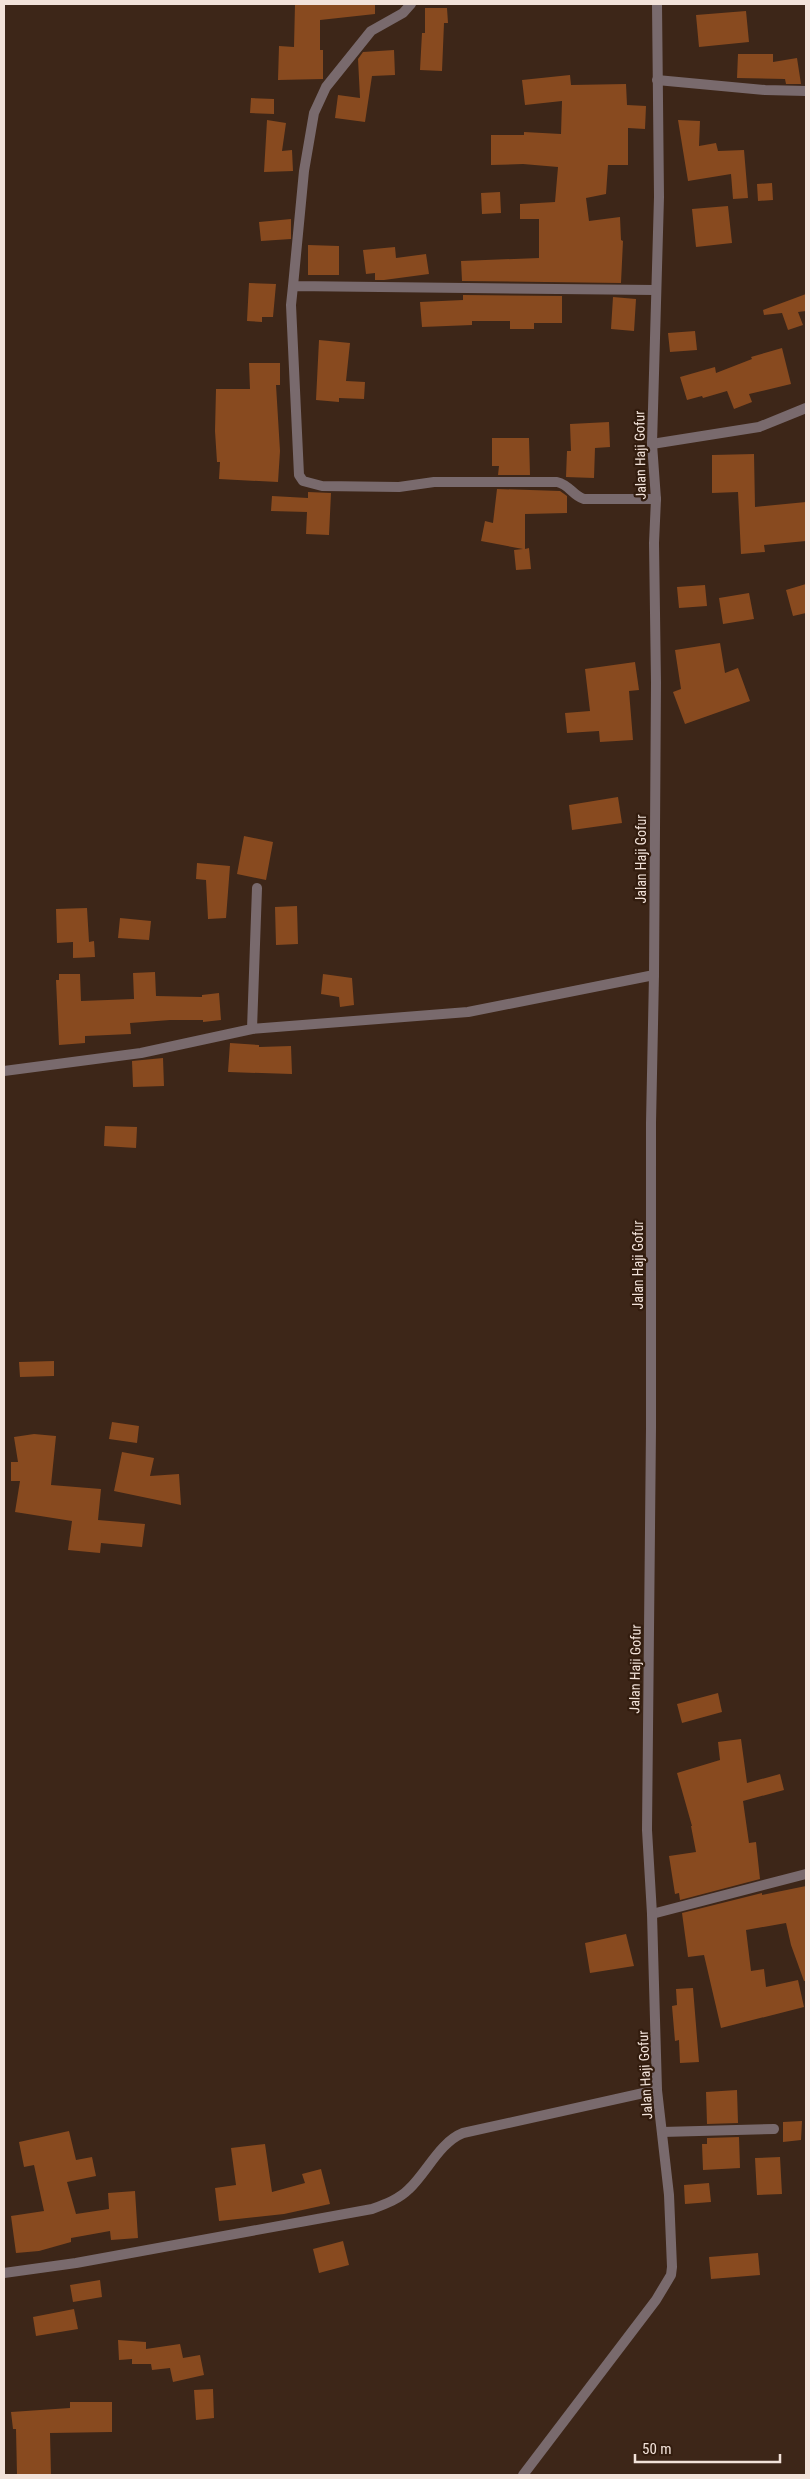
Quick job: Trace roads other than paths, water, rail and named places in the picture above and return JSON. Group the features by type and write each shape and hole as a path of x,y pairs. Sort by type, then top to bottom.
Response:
{"street":[{"path":"411,4 403,13 371,31 326,87 314,113 304,170 291,305 299,475 303,481 322,486 399,487 434,482 557,482 566,484 573,494 584,499 656,499"},
{"name":"Jalan Haji Gofur","path":"522,2475 656,2300 671,2274 673,2258 670,2204 657,2090 652,1914 647,1830 652,1428 650,1123 654,975 656,499 652,444 658,197 657,4"},
{"path":"656,80 806,92"},
{"path":"293,286 655,290"},
{"path":"652,444 759,427 806,408"},
{"path":"252,1029 257,888"},
{"path":"4,1071 141,1053 252,1029 468,1012 654,975"},
{"path":"652,1914 806,1874"},
{"path":"4,2273 76,2263 372,2209 396,2199 410,2189 448,2143 463,2133 657,2090"},
{"path":"662,2132 774,2129"}]}
